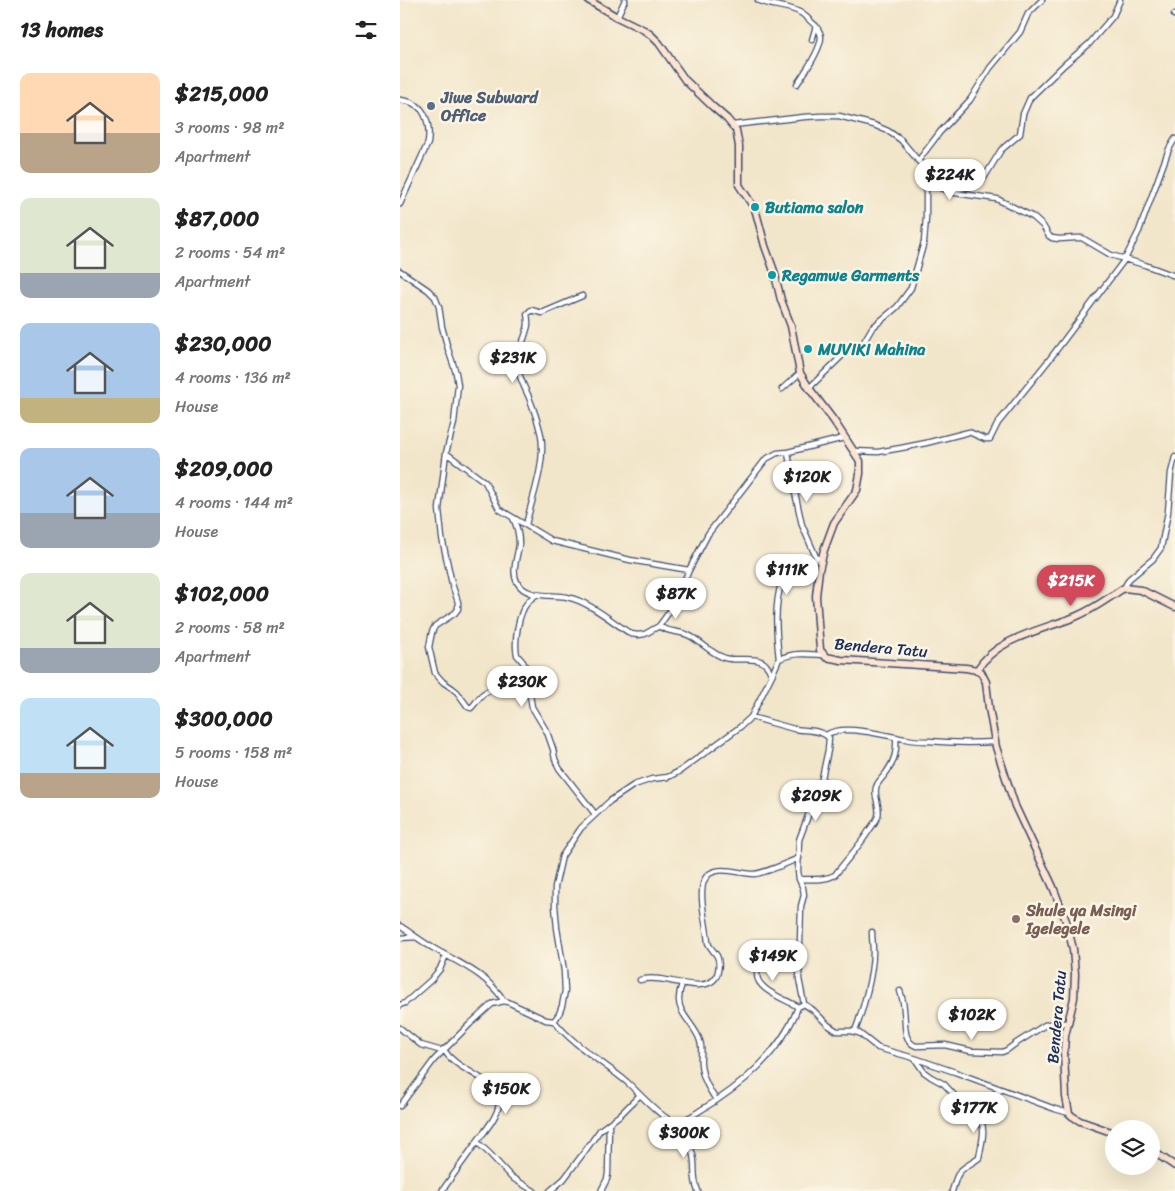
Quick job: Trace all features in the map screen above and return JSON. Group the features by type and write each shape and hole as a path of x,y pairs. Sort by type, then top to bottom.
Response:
{"main road":[{"path":"588,0 651,35 659,43 685,80 733,125"},
{"name":"Bendera Tatu","path":"733,125 738,136 739,185 756,212 781,300 791,326 800,373 860,461 857,490 834,523 818,558 819,570 816,596 820,650 823,655 842,660 943,666 981,672 986,682 995,742 1015,806 1049,879 1066,921 1073,949 1074,998 1065,1036 1064,1052 1066,1098 1069,1113"},
{"path":"976,670 986,657 1008,642 1093,609 1124,588 1141,590 1175,607"},
{"path":"1069,1113 1080,1121 1105,1130"},
{"path":"1160,1156 1175,1166"}],"street":[{"path":"617,17 625,0"},
{"path":"758,0 802,13 820,32 820,41 797,84"},
{"path":"918,161 940,132 970,100 990,68 1020,32 1028,14 1042,0"},
{"path":"941,188 956,189 981,182 1001,150 1020,134 1023,114 1030,98 1064,64 1089,44 1113,16 1120,0"},
{"path":"812,40 816,26"},
{"path":"400,100 411,102 418,106 424,113 430,132 428,143 400,204"},
{"path":"733,125 804,117 839,116 874,125 888,131 901,140 941,188 955,193 997,199 1033,217 1052,238 1082,238 1111,255 1125,258 1175,276"},
{"path":"854,451 878,452 926,444 969,432 985,440 990,439 998,423 1049,360 1125,258 1139,231 1169,149 1175,139"},
{"path":"809,388 845,354 862,345 872,328 897,307 910,288 924,242 926,171"},
{"path":"400,271 435,297 458,385 454,423 446,453 439,509 442,538 458,608 455,613 436,626 432,632 430,647 435,673 443,682 457,692 468,707 471,708 481,694 486,691 505,692 515,676 525,670"},
{"path":"526,525 541,461 542,447 541,435 518,366 518,356 527,329 527,314 531,310 542,313 582,296"},
{"path":"782,389 800,373"},
{"path":"513,518 518,536 515,573 519,586 537,594 560,596 576,600 631,634 645,634 658,626 674,605 689,570 708,534 769,456 844,438"},
{"path":"554,1022 562,1006 565,991 555,906 555,887 562,856 581,828 610,801 634,785 652,779 668,777 680,771 740,727 751,717 779,659 776,634 777,594 782,578 786,568 791,564 812,563 818,558 802,525 788,452"},
{"path":"446,453 485,482 498,509 552,541 630,560 689,570"},
{"path":"1124,588 1129,579 1153,559 1161,548 1168,512 1171,473 1175,457"},
{"path":"537,594 523,609 518,628 517,656 523,662 532,707 547,732 559,768 595,814"},
{"path":"658,626 662,629 681,632 691,636 706,648 725,658 758,660 766,664 772,675"},
{"path":"779,659 788,655 802,653 823,655"},
{"path":"751,717 795,729 819,732 829,738 822,778 800,840 799,879 804,894 799,979 804,1004 813,1010 828,1026 837,1031 855,1031 878,1048 914,1058 1069,1113"},
{"path":"826,735 831,732 844,730 877,733 929,742 995,742"},
{"path":"799,879 823,879 835,875 859,845 879,814 875,792 876,786 895,758 897,749 896,737"},
{"path":"640,980 649,978 682,984 702,985 715,979 718,973 717,956 710,947 704,919 702,888 706,876 712,872 722,870 755,874 799,858"},
{"path":"400,926 488,981 504,1001 554,1022 563,1032 628,1083 672,1121 682,1121 743,1081 770,1054 788,1028 798,1006"},
{"path":"855,1031 860,1020 871,971 873,953 872,932"},
{"path":"400,938 417,937"},
{"path":"777,951 759,965 757,979 759,984 798,1006 804,1004"},
{"path":"400,1005 405,1003 431,980 440,969 446,955"},
{"path":"682,984 678,1002 680,1009 699,1036 703,1073 707,1086 716,1100"},
{"path":"900,991 906,1033 909,1042 916,1046 945,1045 971,1051 1002,1052 1045,1025 1068,1023"},
{"path":"400,1106 442,1050 492,1004 504,1001"},
{"path":"400,1028 421,1045 442,1050 454,1062 490,1085 499,1096 500,1103 496,1113 442,1191"},
{"path":"914,1058 931,1078 944,1084 956,1097 969,1101 980,1113"},
{"path":"952,1191 961,1170 979,1158 984,1134 980,1113 982,1103 1001,1090"},
{"path":"550,1191 564,1179 600,1130 620,1115 640,1095"},
{"path":"678,1122 693,1156 694,1177 698,1191"},
{"path":"600,1191 608,1174 610,1123"},
{"path":"477,1142 511,1177 534,1191"}],"place":[{"name":"Jiwe Subward Office","path":"431,106"},
{"name":"Butiama salon","path":"755,207"},
{"name":"Regamwe Garments","path":"772,275"},
{"name":"MUVIKI Mahina","path":"808,349"},
{"name":"Shule ya Msingi Igelegele","path":"1016,919"}]}
